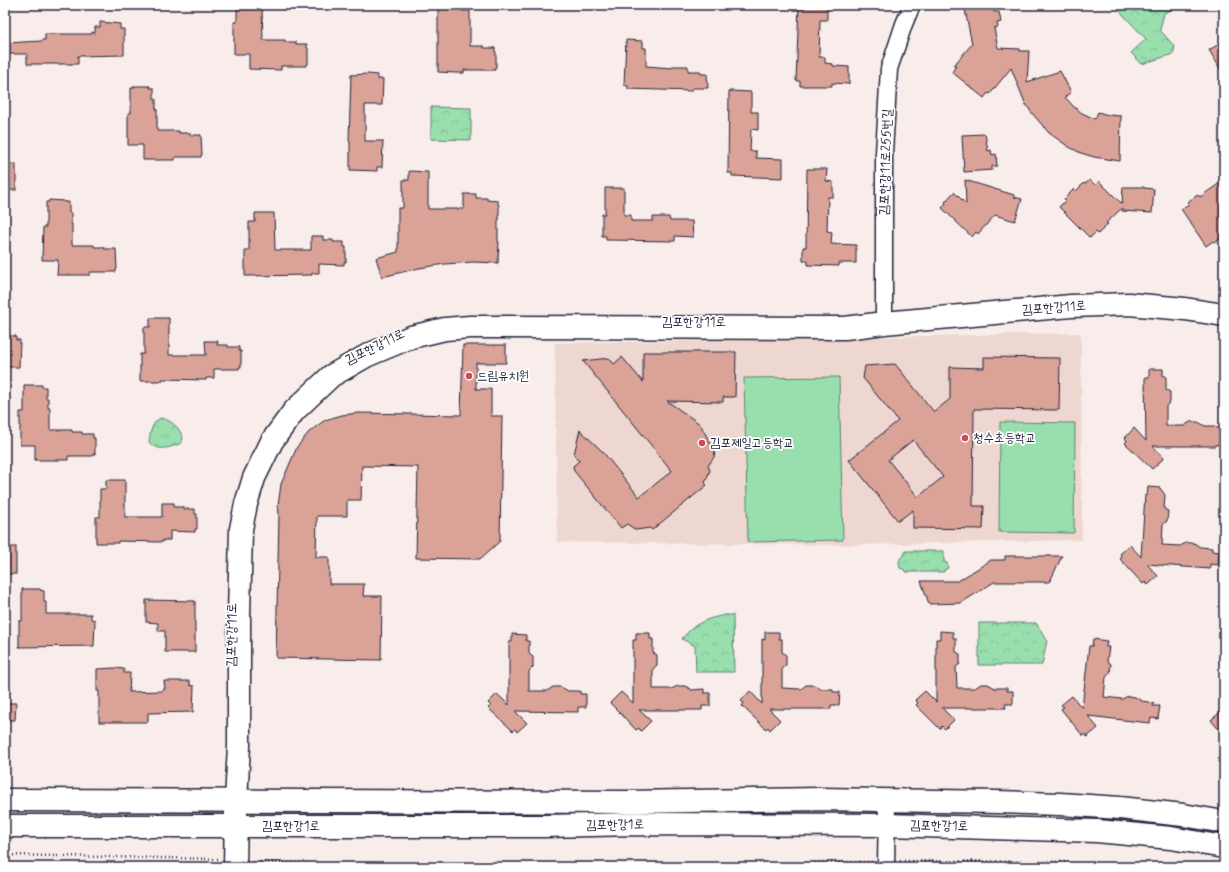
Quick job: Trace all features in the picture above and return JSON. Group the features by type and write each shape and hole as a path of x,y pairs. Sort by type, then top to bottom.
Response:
{"street":[{"name":"김포한강11로255번길","path":"884,323 884,153 890,69 904,24 912,5"},
{"name":"김포한강11로","path":"235,864 239,746 241,529 246,504 254,478 272,441 294,412 331,376 368,355 411,337 445,329 470,327 845,328 1071,306 1129,304 1185,309 1224,315"},
{"name":"김포한강1로","path":"5,800 626,802 820,800 997,802 1060,804 1143,811 1183,815 1224,822"},
{"path":"886,867 887,801"},
{"name":"김포한강1로","path":"5,826 545,826 637,824 887,825 1097,830 1171,838 1224,847"}],"path":[{"path":"5,855 235,864 257,863 373,867"}],"shaded area":[{"path":"1081,333 1082,540 848,545 557,542 555,343"}],"green space":[{"path":"1114,5 1175,5 1175,8 1164,13 1160,30 1175,47 1173,54 1142,64 1131,53 1146,39"},
{"path":"431,107 471,108 471,140 431,139"},
{"path":"839,377 843,540 748,542 744,378"},
{"path":"161,418 172,423 182,434 183,438 181,443 168,448 160,448 149,442 151,431 155,422"},
{"path":"1000,422 1075,423 1074,533 999,532"},
{"path":"905,551 944,551 944,562 947,563 947,569 944,570 944,572 905,572 905,570 900,568 899,563 900,558 905,554"},
{"path":"725,615 733,615 734,672 696,672 695,646 682,639 691,629 701,622"},
{"path":"979,623 1036,623 1047,640 1042,665 979,665"}],"building":[{"path":"237,5 260,5 260,8 262,8 263,40 285,40 285,42 296,42 296,44 307,44 307,66 281,66 281,70 249,69 249,54 234,54 234,22 237,22"},
{"path":"438,5 462,5 462,11 470,11 470,46 495,48 495,70 464,70 464,73 438,72"},
{"path":"799,5 820,5 820,7 827,7 827,20 820,20 819,57 825,57 825,63 833,64 833,66 849,67 849,84 832,83 832,86 800,86 800,81 796,81"},
{"path":"964,5 989,5 990,9 993,8 994,12 999,12 1001,22 997,23 998,27 994,28 998,48 1029,51 1027,82 1060,71 1071,92 1065,97 1082,113 1095,119 1098,112 1108,115 1121,116 1120,161 1094,157 1081,153 1069,147 1049,133 1026,105 1011,68 990,94 988,93 984,98 952,72 956,66 954,65 972,44"},
{"path":"100,22 120,24 120,29 124,29 124,55 78,56 78,64 27,64 27,54 5,54 5,43 42,41 45,40 45,34 92,34 92,32 95,33 95,27 100,27"},
{"path":"626,40 643,41 643,48 646,48 646,66 672,68 672,66 688,66 688,71 700,71 701,74 707,74 708,88 692,88 692,91 628,89 628,86 624,85"},
{"path":"1224,41 1224,75 1209,50"},
{"path":"351,75 377,75 377,79 383,79 382,105 365,105 365,141 383,141 382,167 377,167 377,171 350,170 349,141"},
{"path":"134,86 150,86 150,88 154,88 154,99 156,99 157,109 157,131 179,131 179,133 190,133 190,135 201,135 201,157 175,157 175,160 143,160 143,145 128,145 128,113 131,113 131,88 134,88"},
{"path":"729,91 751,92 751,112 758,112 758,130 751,129 750,151 756,151 756,158 783,159 783,178 732,176 732,173 728,173"},
{"path":"985,134 988,151 991,150 992,155 996,154 997,166 992,166 992,170 964,172 962,135"},
{"path":"5,164 16,164 16,190 5,190"},
{"path":"807,169 827,169 826,181 833,182 833,197 828,197 827,231 832,232 831,244 856,245 856,263 839,263 839,266 808,265 808,261 803,261 803,247 806,247"},
{"path":"409,171 428,172 428,209 464,209 464,194 476,194 476,198 487,198 487,200 498,201 498,263 473,262 445,264 419,268 382,277 376,258 398,252 398,208 403,208 403,180 409,180"},
{"path":"965,180 1014,195 1014,197 1022,199 1015,221 995,215 978,234 976,232 972,237 942,208 954,192 966,204"},
{"path":"1090,180 1095,185 1099,181 1122,204 1123,187 1144,187 1154,189 1152,213 1122,211 1122,208 1106,223 1108,224 1098,234 1096,232 1090,238 1059,207 1066,200 1064,199 1074,189 1076,191 1084,183 1085,184"},
{"path":"1224,180 1224,236 1206,246 1181,209 1189,204 1187,202 1198,195 1200,197"},
{"path":"605,188 624,188 624,215 631,215 631,221 653,221 653,217 669,217 670,221 692,221 693,237 675,236 675,241 606,240 606,236 602,236 602,214 605,214"},
{"path":"49,200 69,202 69,213 71,213 72,224 72,245 94,245 94,247 104,247 104,249 116,249 116,272 90,272 90,275 57,275 58,260 42,260 43,227 46,227 46,202 49,202"},
{"path":"255,213 274,213 275,250 311,250 311,236 323,236 323,240 344,242 344,247 346,247 346,262 344,262 344,265 319,264 319,273 312,273 312,275 245,276 245,250 249,250 249,222 255,222"},
{"path":"150,318 169,318 169,355 206,355 205,341 218,341 217,345 239,347 239,351 241,351 241,367 239,367 239,369 214,369 214,378 206,378 206,380 162,379 162,381 140,381 140,354 144,354 144,327 150,327"},
{"path":"5,336 16,336 16,340 20,340 19,367 5,367"},
{"path":"463,345 506,345 506,363 476,363 476,389 491,389 491,416 502,416 500,541 480,559 416,558 418,467 362,466 361,500 347,500 347,516 317,516 316,557 329,557 329,584 364,584 363,596 382,596 381,660 276,658 278,506 281,484 297,447 309,432 325,420 342,415 358,413 461,415"},
{"path":"643,352 736,352 735,397 723,397 723,402 667,401 700,424 715,452 714,457 708,466 710,470 705,483 707,485 652,530 650,528 636,530 627,524 621,528 574,471 573,466 579,461 574,454 580,430 603,452 639,497 672,471 583,361 609,358 614,364 622,357 643,382"},
{"path":"984,357 1060,358 1059,410 974,409 973,506 984,506 983,529 913,528 913,510 898,521 849,460 898,421 863,378 865,366 895,364 934,412 950,399 950,367 984,368","holes":["913,440 943,477 918,497 888,460"]},
{"path":"1149,369 1163,369 1163,376 1166,376 1166,390 1170,392 1170,402 1166,406 1166,426 1184,426 1190,422 1198,422 1205,426 1215,426 1223,432 1223,444 1215,446 1153,446 1164,458 1152,469 1125,443 1127,441 1125,438 1134,428 1146,441 1145,377 1149,377"},
{"path":"24,385 42,385 42,387 46,387 46,398 48,398 48,408 50,408 50,430 72,430 72,432 82,432 82,434 93,434 93,438 95,438 95,454 93,454 93,456 68,456 68,460 35,460 35,445 20,445 20,412 24,412"},
{"path":"106,480 125,480 125,517 162,517 162,503 174,503 174,507 195,509 195,514 197,514 197,529 195,529 195,532 170,531 170,540 163,540 163,542 118,541 118,543 96,543 96,517 100,517 100,489 106,489"},
{"path":"1148,487 1160,488 1165,495 1164,509 1168,511 1167,521 1163,524 1162,545 1180,546 1186,543 1194,543 1200,547 1212,548 1212,551 1219,552 1218,565 1210,564 1210,569 1147,564 1158,576 1148,585 1145,582 1143,584 1120,559 1122,557 1120,554 1130,545 1141,557 1145,495 1147,495"},
{"path":"5,547 16,547 16,574 5,574"},
{"path":"1005,556 1062,556 1049,582 994,582 961,603 929,604 921,581 958,581 991,560 1005,560"},
{"path":"22,589 40,589 44,591 46,614 91,614 91,619 95,620 94,646 19,647 19,621 22,621"},
{"path":"146,600 195,601 195,652 165,652 165,631 158,631 158,623 146,622"},
{"path":"940,631 953,632 953,638 956,638 956,652 960,654 960,664 956,667 957,688 975,688 981,684 988,684 995,688 1007,688 1007,691 1013,691 1013,704 1005,704 1006,708 942,708 954,720 945,729 942,726 940,729 916,705 918,703 915,700 925,691 936,702 936,639 940,639"},
{"path":"765,632 779,632 779,639 782,639 782,652 786,655 786,665 782,668 782,688 801,689 806,685 814,685 821,689 833,689 833,692 840,692 839,705 831,705 831,709 769,709 780,720 770,730 768,727 766,729 742,706 744,703 741,701 750,691 762,704 762,639 765,640"},
{"path":"636,633 650,633 650,639 653,639 653,653 657,655 657,665 653,669 653,689 671,689 678,686 685,686 692,690 704,689 704,693 710,693 710,706 702,706 702,710 639,710 651,721 641,731 639,728 636,730 610,703 621,692 633,703 633,640 636,640"},
{"path":"512,634 526,635 526,641 529,641 529,654 533,657 533,667 529,671 529,691 547,691 553,687 561,687 568,691 580,691 580,694 586,694 586,707 578,707 578,712 515,711 527,723 517,732 515,729 513,731 488,708 491,706 488,703 497,694 509,705 509,642 512,642"},
{"path":"1093,639 1107,641 1106,647 1109,647 1107,661 1111,664 1110,673 1106,677 1104,697 1122,699 1128,696 1154,703 1153,706 1160,706 1158,719 1151,718 1150,723 1088,716 1098,728 1087,737 1085,734 1083,736 1061,709 1064,707 1061,705 1072,696 1082,708 1089,646 1092,646"},
{"path":"97,669 124,669 124,673 130,673 129,692 162,691 162,689 165,689 164,681 190,681 190,685 194,686 193,712 148,713 148,722 99,722"},
{"path":"5,703 16,703 15,720 5,720"},
{"path":"1224,709 1224,736 1211,720"}],"place":[{"name":"드림유치원","path":"469,376"},
{"name":"청수초등학교","path":"965,438"},
{"name":"김포제일고등학교","path":"702,443"}]}
